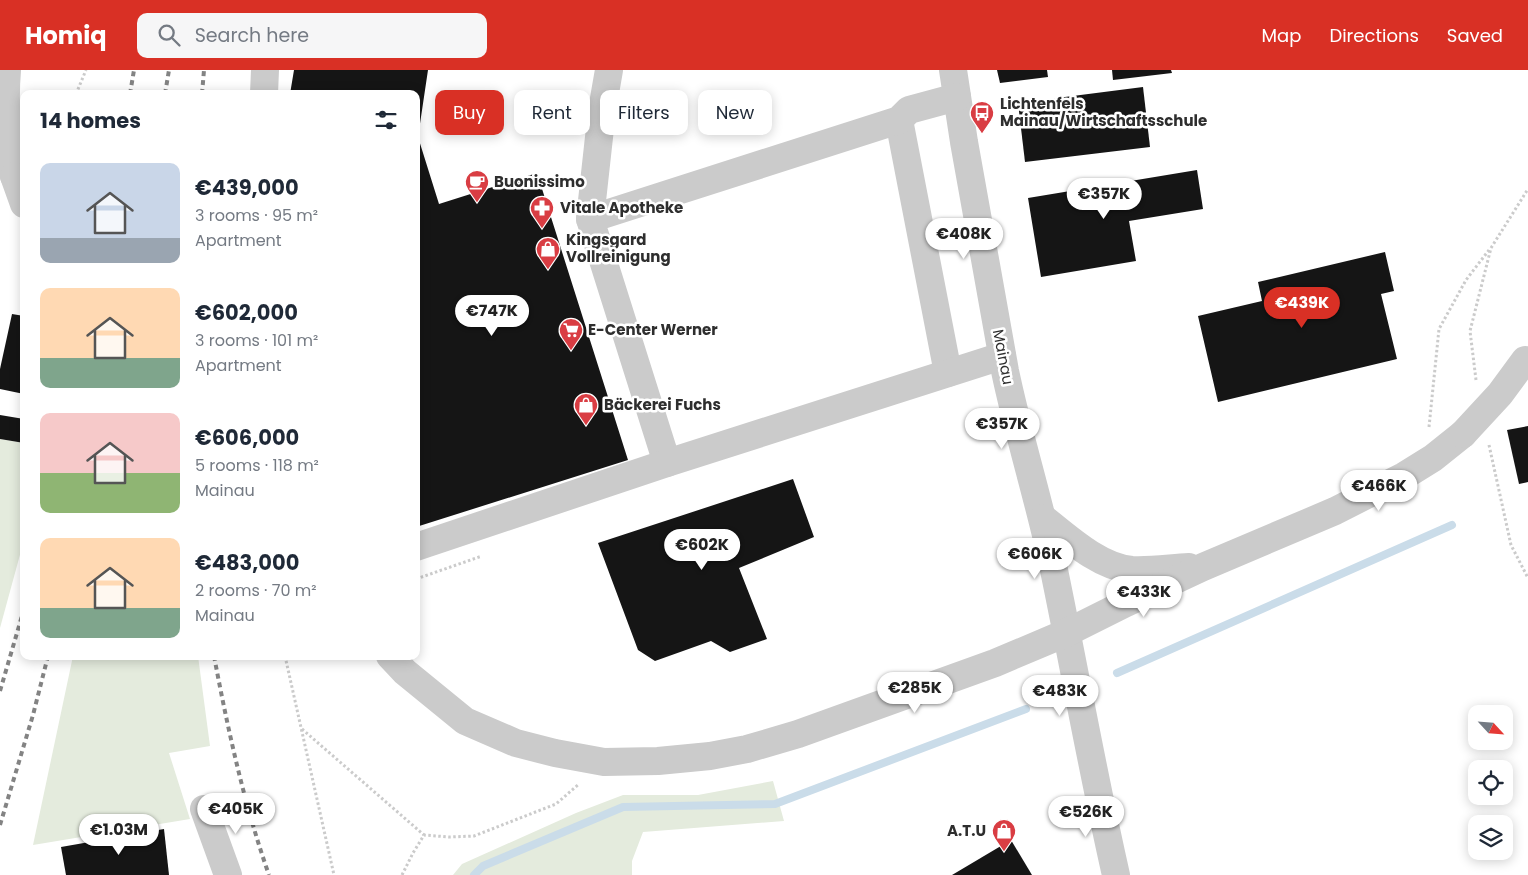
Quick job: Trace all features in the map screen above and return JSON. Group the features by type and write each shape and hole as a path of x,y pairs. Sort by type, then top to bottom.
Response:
{"street":[{"path":"7,70 5,98 7,140 14,176 20,193"},
{"path":"264,90 265,70"},
{"path":"609,70 602,110 590,219 667,463"},
{"name":"Mainau","path":"954,70 957,97 1002,356 1012,405 1043,518 1097,792 1116,875"},
{"path":"590,219 899,120 910,110 957,97"},
{"path":"899,120 948,373"},
{"path":"420,546 667,463 1002,356"},
{"path":"394,660 405,672 465,721 516,742 555,753 604,762 658,761 710,756 747,748 798,734 995,663 1066,633 1203,567 1334,511 1404,476 1433,458 1463,434 1500,394 1527,358"},
{"path":"1043,518 1083,550 1107,562 1130,570 1203,567"},
{"path":"204,809 228,875"}],"path":[{"path":"78,90 86,70"},
{"path":"1433,458 1427,440 1439,329 1466,280 1491,248 1528,189"},
{"path":"1476,384 1470,331 1491,248"},
{"path":"1489,443 1511,545 1528,578"},
{"path":"286,660 334,875"},
{"path":"301,728 424,835 474,836 556,804 604,762"},
{"path":"402,875 412,853 424,835"}],"shaded area":[{"path":"0,439 20,442 20,555 0,628"},
{"path":"72,660 199,660 210,746 169,753 190,819 33,845"},
{"path":"773,781 784,821 643,832 632,861 632,875 453,875 462,864 576,813 623,795 698,795"}],"building":[{"path":"294,70 428,70 420,124 420,90 291,90"},
{"path":"997,70 1047,70 1048,77 1000,83"},
{"path":"1112,70 1171,70 1172,73 1113,80"},
{"path":"1143,87 1150,147 1025,162 1018,103"},
{"path":"420,143 439,204 537,173 628,460 420,526"},
{"path":"1197,170 1203,209 1129,221 1136,261 1041,277 1028,198"},
{"path":"1385,252 1394,291 1381,294 1397,359 1218,402 1198,316 1262,301 1258,282"},
{"path":"12,314 20,315 20,393 0,389 0,369"},
{"path":"0,415 20,418 20,442 0,439"},
{"path":"1528,426 1528,482 1519,484 1507,430"},
{"path":"793,479 814,537 739,568 767,639 730,652 711,641 655,661 638,650 598,543"},
{"path":"164,829 169,875 66,875 61,847"},
{"name":"A.T.U","path":"1011,840 1032,875 952,875"}],"waterway":[{"path":"1117,673 1452,525"},
{"path":"474,875 483,866 623,807 775,804 1026,709"}],"railway":[{"path":"131,90 134,70"},
{"path":"166,90 169,70"},
{"path":"202,90 204,70"},
{"path":"0,691 20,623"},
{"path":"0,825 33,715 47,660"},
{"path":"215,660 237,767 269,875"}],"place":[{"name":"Lichtenfels Mainau/Wirtschaftsschule","path":"982,134"},
{"name":"Buonissimo","path":"477,203"},
{"name":"Vitale Apotheke","path":"542,229"},
{"name":"Kingsgard Vollreinigung","path":"548,270"},
{"name":"E-Center Werner","path":"571,351"},
{"name":"Bäckerei Fuchs","path":"586,426"},
{"name":"A.T.U","path":"1004,852"}]}
